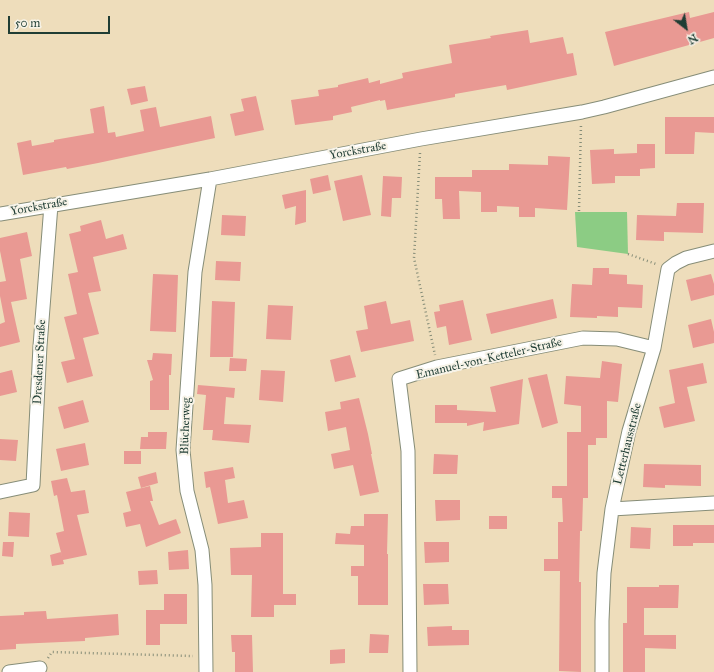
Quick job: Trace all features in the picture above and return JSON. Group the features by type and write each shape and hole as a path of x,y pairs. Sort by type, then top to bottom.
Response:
{"street":[{"name":"Yorckstraße","path":"0,214 582,112 714,77"},
{"name":"Blücherweg","path":"206,672 205,585 202,550 187,491 183,450 195,272 210,178"},
{"name":"Dresdener Straße","path":"0,492 33,485 40,346 51,205"},
{"path":"668,269 686,258 714,251"},
{"name":"Letterhausstraße","path":"602,672 604,573 612,509 629,431 654,348 668,269"},
{"name":"Emanuel-von-Ketteler-Straße","path":"410,672 408,451 399,380 437,367 583,338 617,339 654,348"},
{"path":"612,509 714,502"},
{"path":"9,672 40,668"}],"path":[{"path":"579,211 582,112"},
{"path":"421,139 414,258 437,367"},
{"path":"628,254 668,269"},
{"path":"40,668 52,652 206,656"}],"green space":[{"path":"575,212 627,212 628,254 577,247"}],"building":[{"path":"689,12 690,18 714,12 714,38 614,66 605,32"},
{"path":"528,30 530,43 563,37 567,54 573,53 577,75 507,90 506,85 455,94 455,97 387,110 385,100 380,100 351,107 352,112 333,116 333,120 295,125 291,100 319,96 318,90 338,87 338,85 368,78 369,83 380,80 380,84 403,78 402,73 452,63 449,45"},
{"path":"145,86 148,101 131,105 127,89"},
{"path":"256,96 264,130 235,136 230,114 244,111 241,99"},
{"path":"104,106 108,133 115,132 116,137 144,131 140,110 156,107 160,127 211,116 215,138 67,169 66,167 23,175 17,143 31,140 32,146 54,142 54,140 94,133 90,109"},
{"path":"665,117 714,117 714,133 695,132 694,154 665,154"},
{"path":"637,144 655,144 655,168 640,169 640,176 615,176 615,183 592,184 590,150 614,149 614,154 637,153"},
{"path":"548,156 570,157 567,210 535,208 535,217 519,217 519,207 497,206 497,212 481,212 481,192 459,191 460,219 443,219 442,199 435,199 435,177 472,177 472,170 509,170 509,164 548,165"},
{"path":"328,175 331,190 313,194 310,179"},
{"path":"362,175 371,215 343,221 334,181"},
{"path":"383,176 402,177 401,198 392,198 391,217 381,216"},
{"path":"306,190 306,222 295,225 296,206 285,209 282,195"},
{"path":"677,203 704,203 703,233 664,232 664,241 636,240 637,215 676,216"},
{"path":"222,215 246,216 245,236 221,235"},
{"path":"101,220 106,239 123,234 127,249 93,257 101,291 88,293 99,334 83,338 93,376 67,383 61,362 75,359 64,317 77,314 68,274 78,272 69,234 81,231 80,226"},
{"path":"27,232 32,256 20,259 27,299 11,302 20,342 0,347 0,324 5,322 0,296 0,282 6,281 0,251 0,238"},
{"path":"216,261 241,262 240,281 215,280"},
{"path":"593,268 609,268 609,274 627,275 627,284 643,285 642,308 618,307 618,317 570,317 572,284 592,285"},
{"path":"153,274 178,275 176,332 150,331"},
{"path":"711,274 714,284 714,295 691,301 686,280"},
{"path":"553,299 557,318 491,334 486,314"},
{"path":"463,300 472,340 449,345 446,326 437,328 434,312 440,311 439,305"},
{"path":"212,301 235,302 233,357 210,357"},
{"path":"386,301 391,324 410,320 414,341 361,352 356,331 368,329 364,306"},
{"path":"268,305 293,306 291,340 266,339"},
{"path":"711,319 714,332 714,343 693,348 688,325"},
{"path":"153,353 172,354 171,375 169,375 169,410 150,410 150,381 153,380 147,360 152,360"},
{"path":"350,355 356,377 335,382 330,360"},
{"path":"230,358 247,359 246,371 229,371"},
{"path":"602,361 622,364 618,402 607,401 607,438 596,438 596,445 588,445 588,498 583,498 582,531 580,531 579,582 581,582 581,672 559,671 560,571 544,571 544,559 558,559 558,522 563,522 562,498 552,498 552,486 567,486 567,432 581,432 581,406 564,404 566,376 600,378"},
{"path":"703,363 707,383 687,387 695,421 664,428 659,407 675,403 669,370"},
{"path":"12,370 17,392 0,396 0,373"},
{"path":"261,370 285,371 283,402 259,400"},
{"path":"547,374 558,423 542,428 528,378"},
{"path":"523,379 519,424 483,431 484,422 467,426 467,423 435,423 435,405 457,405 457,410 496,412 490,387"},
{"path":"198,385 235,388 234,398 226,397 224,424 251,425 249,443 212,440 213,430 203,430 206,395 197,394"},
{"path":"359,398 368,434 379,492 360,496 353,465 334,469 331,454 350,450 346,427 328,431 325,412 341,409 340,402"},
{"path":"83,400 89,422 64,429 58,407"},
{"path":"148,432 167,432 166,449 140,449 141,437 148,437"},
{"path":"0,439 18,440 16,461 0,460"},
{"path":"85,443 89,465 61,471 56,449"},
{"path":"124,451 141,451 141,464 124,464"},
{"path":"434,454 458,455 457,474 433,474"},
{"path":"644,464 701,465 701,486 665,485 665,488 643,487"},
{"path":"233,467 235,478 225,480 228,503 244,500 248,518 218,524 210,487 206,488 204,472"},
{"path":"156,472 158,483 141,488 138,477"},
{"path":"67,478 71,492 85,490 89,513 77,515 87,555 63,560 56,533 64,531 57,495 54,496 51,481"},
{"path":"150,486 153,501 150,501 159,525 176,519 181,533 146,547 140,524 126,527 123,513 131,511 126,492"},
{"path":"435,500 460,500 460,520 436,521"},
{"path":"9,512 30,513 29,537 8,536"},
{"path":"364,514 388,514 388,605 358,605 358,576 351,576 351,566 364,566 364,545 335,544 336,533 350,534 351,526 364,526"},
{"path":"489,516 507,516 507,529 489,529"},
{"path":"673,525 714,525 714,543 693,543 693,546 673,546"},
{"path":"631,527 651,528 650,549 630,548"},
{"path":"261,533 283,533 283,594 296,594 296,605 274,605 274,617 251,617 252,575 231,575 230,548 261,547"},
{"path":"3,542 14,542 13,557 2,556"},
{"path":"424,542 449,542 449,562 425,563"},
{"path":"188,550 189,569 169,570 168,552"},
{"path":"61,552 64,564 52,566 50,555"},
{"path":"157,570 158,584 139,585 138,571"},
{"path":"423,584 448,584 449,604 424,605"},
{"path":"659,585 679,585 678,608 644,608 644,635 676,635 676,649 645,648 645,672 623,672 623,623 627,623 627,587 659,587"},
{"path":"164,594 187,594 187,624 160,624 160,645 146,645 146,610 164,610"},
{"path":"46,611 47,619 118,614 119,635 85,638 85,641 16,644 16,649 0,650 0,616 24,615 24,612"},
{"path":"452,626 452,630 469,630 469,645 428,646 427,627"},
{"path":"370,634 389,635 388,653 369,653"},
{"path":"231,635 252,635 253,672 235,672 235,652 232,652"},
{"path":"345,649 345,663 330,664 330,650"}]}
